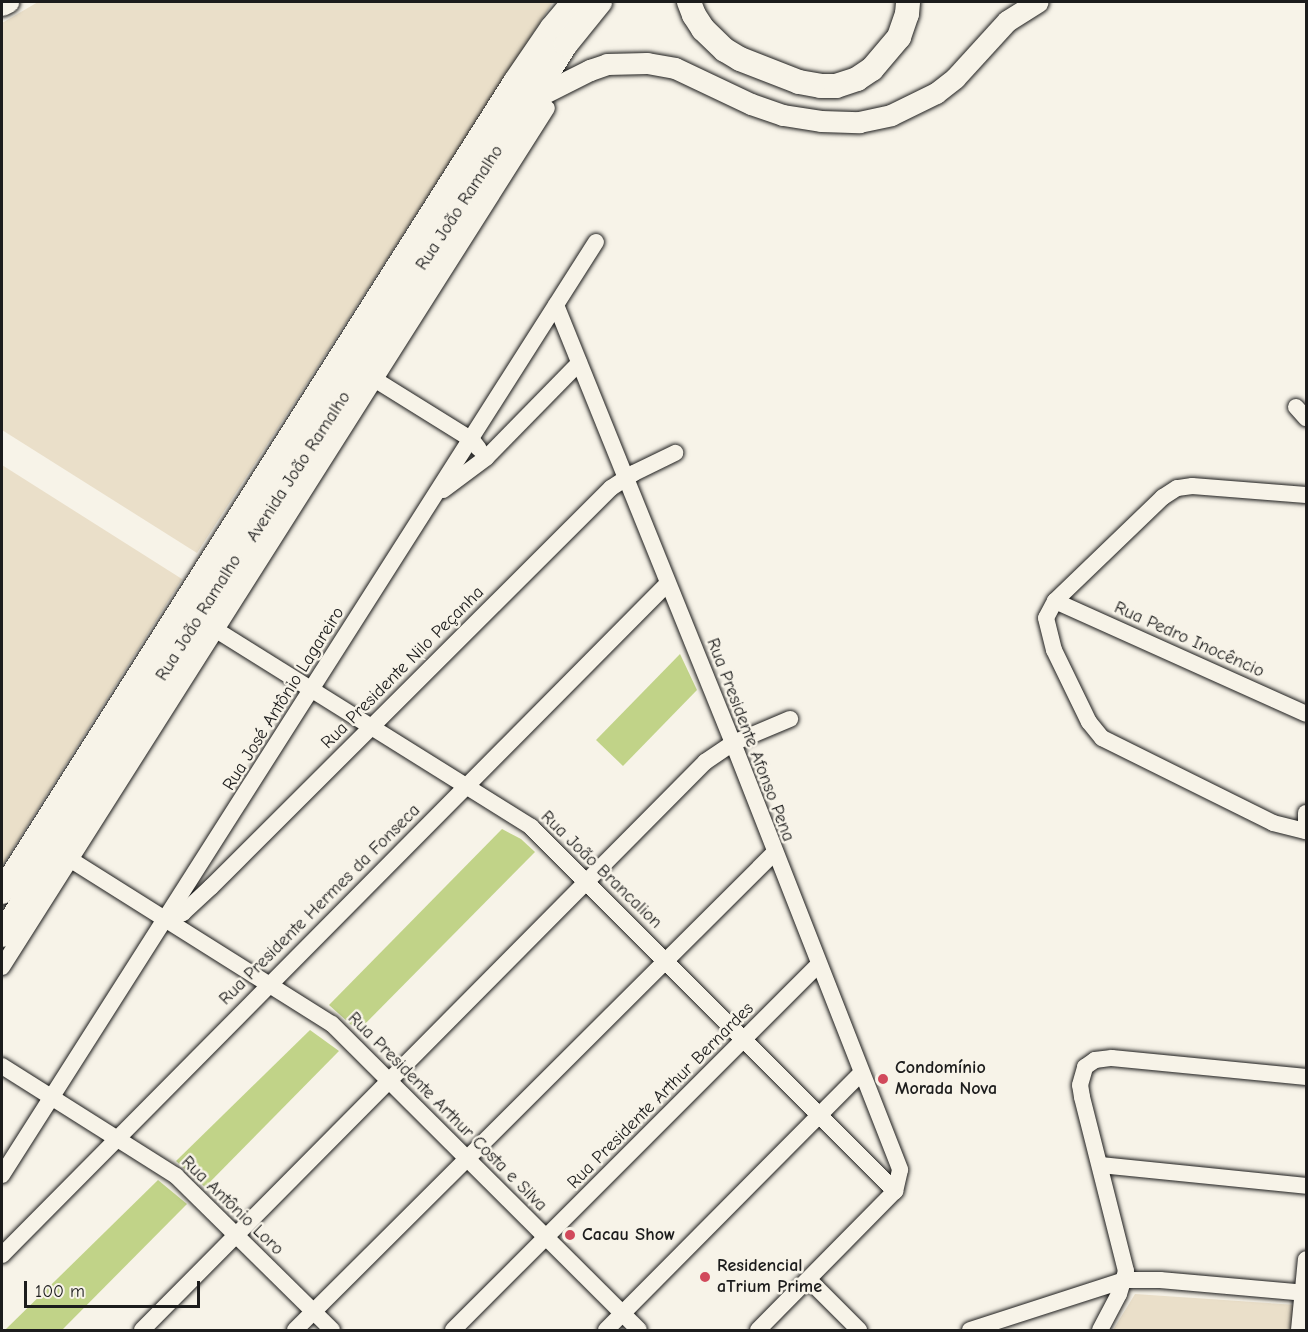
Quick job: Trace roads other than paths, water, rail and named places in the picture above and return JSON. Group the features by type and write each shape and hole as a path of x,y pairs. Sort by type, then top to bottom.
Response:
{"highway":[{"name":"Avenida João Ramalho","path":"2,892 28,846 514,82 552,27 574,2"},
{"name":"Avenida João Ramalho","path":"2,935 62,855 539,104 566,44 600,2"},
{"path":"689,2 703,29 725,50 740,59 799,82 821,87 836,86 856,79 872,69 899,37 907,14 908,2"},
{"path":"28,846 42,845 62,855"}],"main road":[{"path":"2,5 8,2"},
{"path":"539,104 590,69 607,64 647,63 694,76 751,104 783,115 821,121 859,122 899,112 936,93 955,78 1007,21 1038,2"}],"street":[{"name":"Rua José Antônio Lagareiro","path":"2,1175 596,242"},
{"name":"Rua Presidente Afonso Pena","path":"556,305 733,743 774,853 900,1170 895,1191"},
{"path":"437,494 486,458 579,363"},
{"path":"367,374 472,440 486,458"},
{"name":"Rua Presidente Nilo Peçanha","path":"166,920 183,913 211,887 611,488 625,478 675,453"},
{"path":"1306,495 1192,486 1177,488 1163,497 1052,605 1046,618 1054,650 1089,722 1102,738 1274,823 1306,831 1306,813"},
{"name":"Rua Presidente Hermes da Fonseca","path":"2,1255 667,584"},
{"name":"Rua Pedro Inocêncio","path":"1052,605 1306,714"},
{"name":"Rua João Brancalion","path":"208,625 531,827 895,1191"},
{"path":"142,1330 705,762 733,743 790,719"},
{"path":"295,1330 774,853"},
{"path":"2,967 62,855"},
{"name":"Rua Presidente Arthur Costa e Silva","path":"62,855 332,1024 639,1330"},
{"path":"196,873 211,887"},
{"name":"Rua Presidente Arthur Bernardes","path":"453,1330 746,1040 818,964"},
{"path":"1100,1330 1125,1280 1125,1263 1080,1085 1085,1068 1095,1060 1112,1058 1306,1077"},
{"name":"Rua Antônio Loro","path":"2,1066 176,1176 332,1330"},
{"path":"606,1330 861,1073"},
{"path":"1101,1166 1306,1186"},
{"path":"758,1330 895,1191"},
{"path":"1299,1330 1305,1293 1306,1259"},
{"path":"809,1280 859,1330"},
{"path":"970,1330 1125,1280 1160,1280 1305,1293"}],"place":[{"name":"Condomínio Morada Nova","path":"883,1079"},
{"name":"Cacau Show","path":"570,1235"},
{"name":"Residencial aTrium Prime","path":"705,1277"}]}
